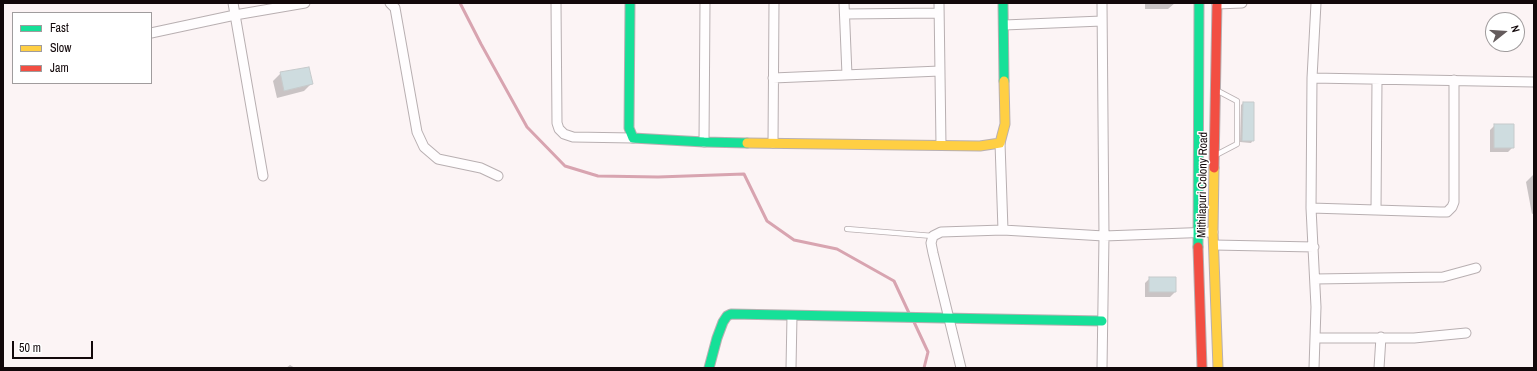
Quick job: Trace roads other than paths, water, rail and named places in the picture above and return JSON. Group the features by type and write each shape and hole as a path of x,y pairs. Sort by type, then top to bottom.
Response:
{"street":[{"path":"233,3 263,176"},
{"path":"152,33 236,15 305,3"},
{"path":"390,3 395,8 417,132 424,147 438,159 482,168 498,176"},
{"path":"556,3 557,123 559,129 564,134 573,138 633,138 704,142 980,146 1000,144"},
{"path":"630,3 629,128 633,138"},
{"path":"704,142 706,3"},
{"path":"773,143 774,3"},
{"path":"844,3 847,75"},
{"path":"939,3 941,145"},
{"path":"1003,230 1000,144 1005,124 1004,3"},
{"path":"1102,3 1104,236 1102,368"},
{"name":"Mithilapuri Colony Road","path":"1199,3 1198,233 1202,368"},
{"path":"1217,3 1242,3"},
{"name":"Mithilapuri Colony Road","path":"1217,3 1213,232 1218,368"},
{"path":"1314,368 1316,278 1311,208 1312,78 1316,3"},
{"path":"845,14 939,13"},
{"path":"1004,25 1102,21"},
{"path":"1198,63 1217,64"},
{"path":"773,78 940,71"},
{"path":"1312,78 1534,82"},
{"path":"1376,210 1377,80"},
{"path":"1311,208 1440,212 1447,212 1452,208 1454,202 1454,80"},
{"path":"961,368 933,253 931,243 933,236 941,232 1003,230 1104,236 1213,232"},
{"path":"1214,245 1314,247"},
{"path":"1316,278 1443,276 1476,268"},
{"path":"709,368 723,322 727,316 732,314 1102,321"},
{"path":"791,368 792,316"},
{"path":"1315,338 1433,337 1466,333"},
{"path":"1379,368 1381,337"}],"lane":[{"path":"1215,155 1238,144 1237,101 1216,91"},
{"path":"848,229 933,236"}],"waterway":[{"path":"460,3 527,127 565,166 598,176 658,177 744,174 767,221 794,240 837,249 894,281 909,313"},
{"path":"914,322 928,352 924,368"}]}
